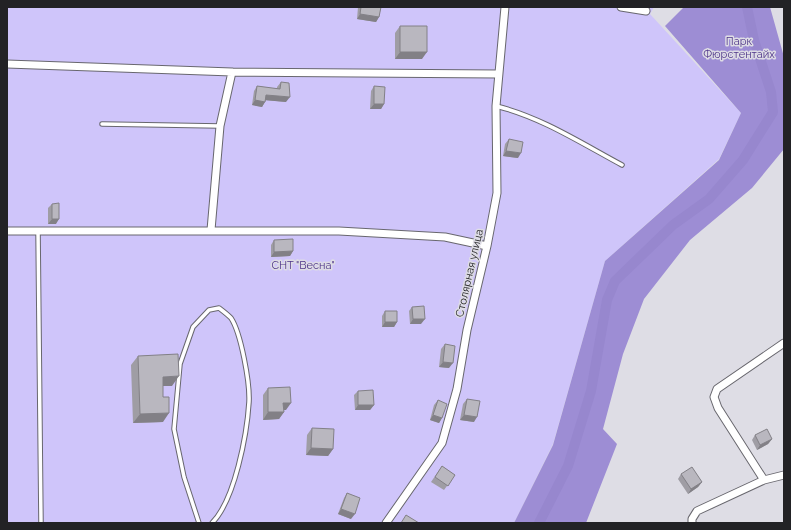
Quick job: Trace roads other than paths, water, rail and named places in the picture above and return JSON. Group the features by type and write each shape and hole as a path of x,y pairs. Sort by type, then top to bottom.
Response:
{"street":[{"name":"Столярная улица","path":"386,523 442,443 457,389 467,330 487,246 496,193 496,106 505,7"},
{"path":"621,7 646,11"},
{"path":"7,64 232,72 498,74"},
{"path":"211,230 220,126 232,72"},
{"path":"7,230 354,231 446,237 487,246"},
{"path":"764,480 718,408 714,397 717,389 784,343"},
{"path":"692,523 692,519 698,511 764,480 784,474"}],"lane":[{"path":"496,106 516,111 540,120 622,165"},
{"path":"102,124 220,126"},
{"path":"38,230 41,523"},
{"path":"199,523 184,477 174,429 180,364 193,327 209,310 219,308 231,318 242,345 249,401 238,472 218,517 212,523"}],"waterway":[{"path":"539,523 568,466 591,391 607,300 615,281 673,225 709,199 743,160 773,112 771,92 754,40 747,7"}],"park label":[{"name":"Парк Фюрстентайх","path":"739,47"},
{"name":"СНТ \"Весна\"","path":"303,265"}]}
